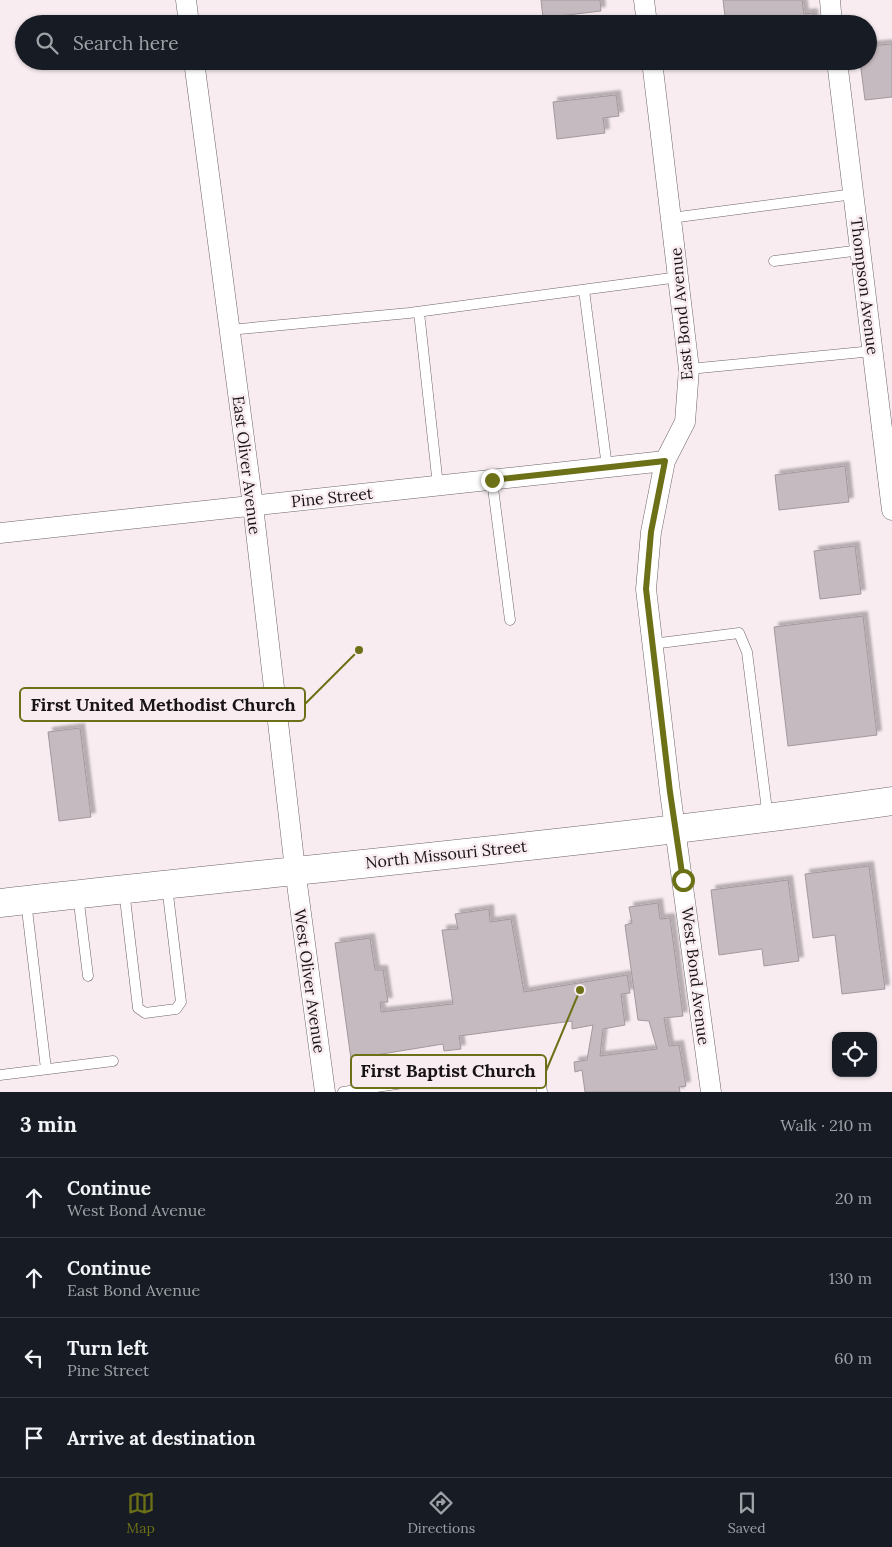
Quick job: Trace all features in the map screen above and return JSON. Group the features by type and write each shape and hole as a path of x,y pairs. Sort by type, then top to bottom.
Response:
{"main road":[{"name":"North Missouri Street","path":"13,902 295,869 676,830 892,801"}],"street":[{"path":"186,0 188,15"},
{"path":"644,0 646,15"},
{"path":"830,0 831,15"},
{"name":"East Oliver Avenue","path":"195,70 253,506 295,869"},
{"name":"East Bond Avenue","path":"653,70 689,369 685,422 665,461 651,532 646,589 676,830"},
{"name":"Thompson Avenue","path":"838,70 892,510"},
{"name":"Pine Street","path":"0,533 665,461"},
{"name":"West Bond Avenue","path":"676,830 711,1092"},
{"name":"West Oliver Avenue","path":"295,869 325,1092"}],"lane":[{"path":"671,218 854,194"},
{"path":"774,261 861,250"},
{"path":"229,330 419,312 679,277"},
{"path":"584,290 607,467"},
{"path":"419,312 438,486"},
{"path":"689,369 874,351"},
{"path":"492,480 510,620"},
{"path":"652,644 739,633 747,652 768,819"},
{"path":"124,889 138,1008 145,1013 176,1009 181,1002 167,884"},
{"path":"78,894 88,976"},
{"path":"13,902 46,1069"},
{"path":"0,1075 113,1061"},
{"path":"343,1092 538,1063 542,1092"}],"building":[{"path":"541,0 600,0 601,11 568,15 543,15"},
{"path":"723,0 802,0 804,14 813,13 813,15 725,15"},
{"path":"892,44 892,97 865,100 861,70 877,70 877,45"},
{"path":"616,95 619,116 603,118 605,133 557,139 553,102"},
{"path":"845,466 849,502 779,510 775,475"},
{"path":"855,546 861,594 820,599 814,551"},
{"path":"863,616 877,735 788,746 774,627"},
{"path":"80,728 91,817 59,821 48,732"},
{"path":"869,866 885,989 842,994 835,935 813,938 805,874"},
{"path":"788,880 799,961 764,966 762,949 719,955 711,890"},
{"path":"658,903 660,919 670,918 683,1016 664,1018 669,1046 679,1045 686,1086 679,1087 680,1092 585,1092 582,1070 575,1072 574,1062 587,1060 593,1025 572,1029 572,1021 459,1036 461,1049 444,1051 443,1044 351,1059 335,943 370,938 375,970 383,970 388,1002 380,1002 381,1012 453,1004 442,930 458,929 455,914 489,909 490,922 511,919 524,992 627,975 630,993 621,994 625,1025 603,1029 600,1056 657,1049 649,1021 638,1020 625,925 632,923 629,907"}],"place":[{"name":"First United Methodist Church","path":"359,650"},
{"name":"First Baptist Church","path":"580,990"}],"route":[{"path":"492,480 665,461 651,532 646,589 670,792 683,880"}]}
